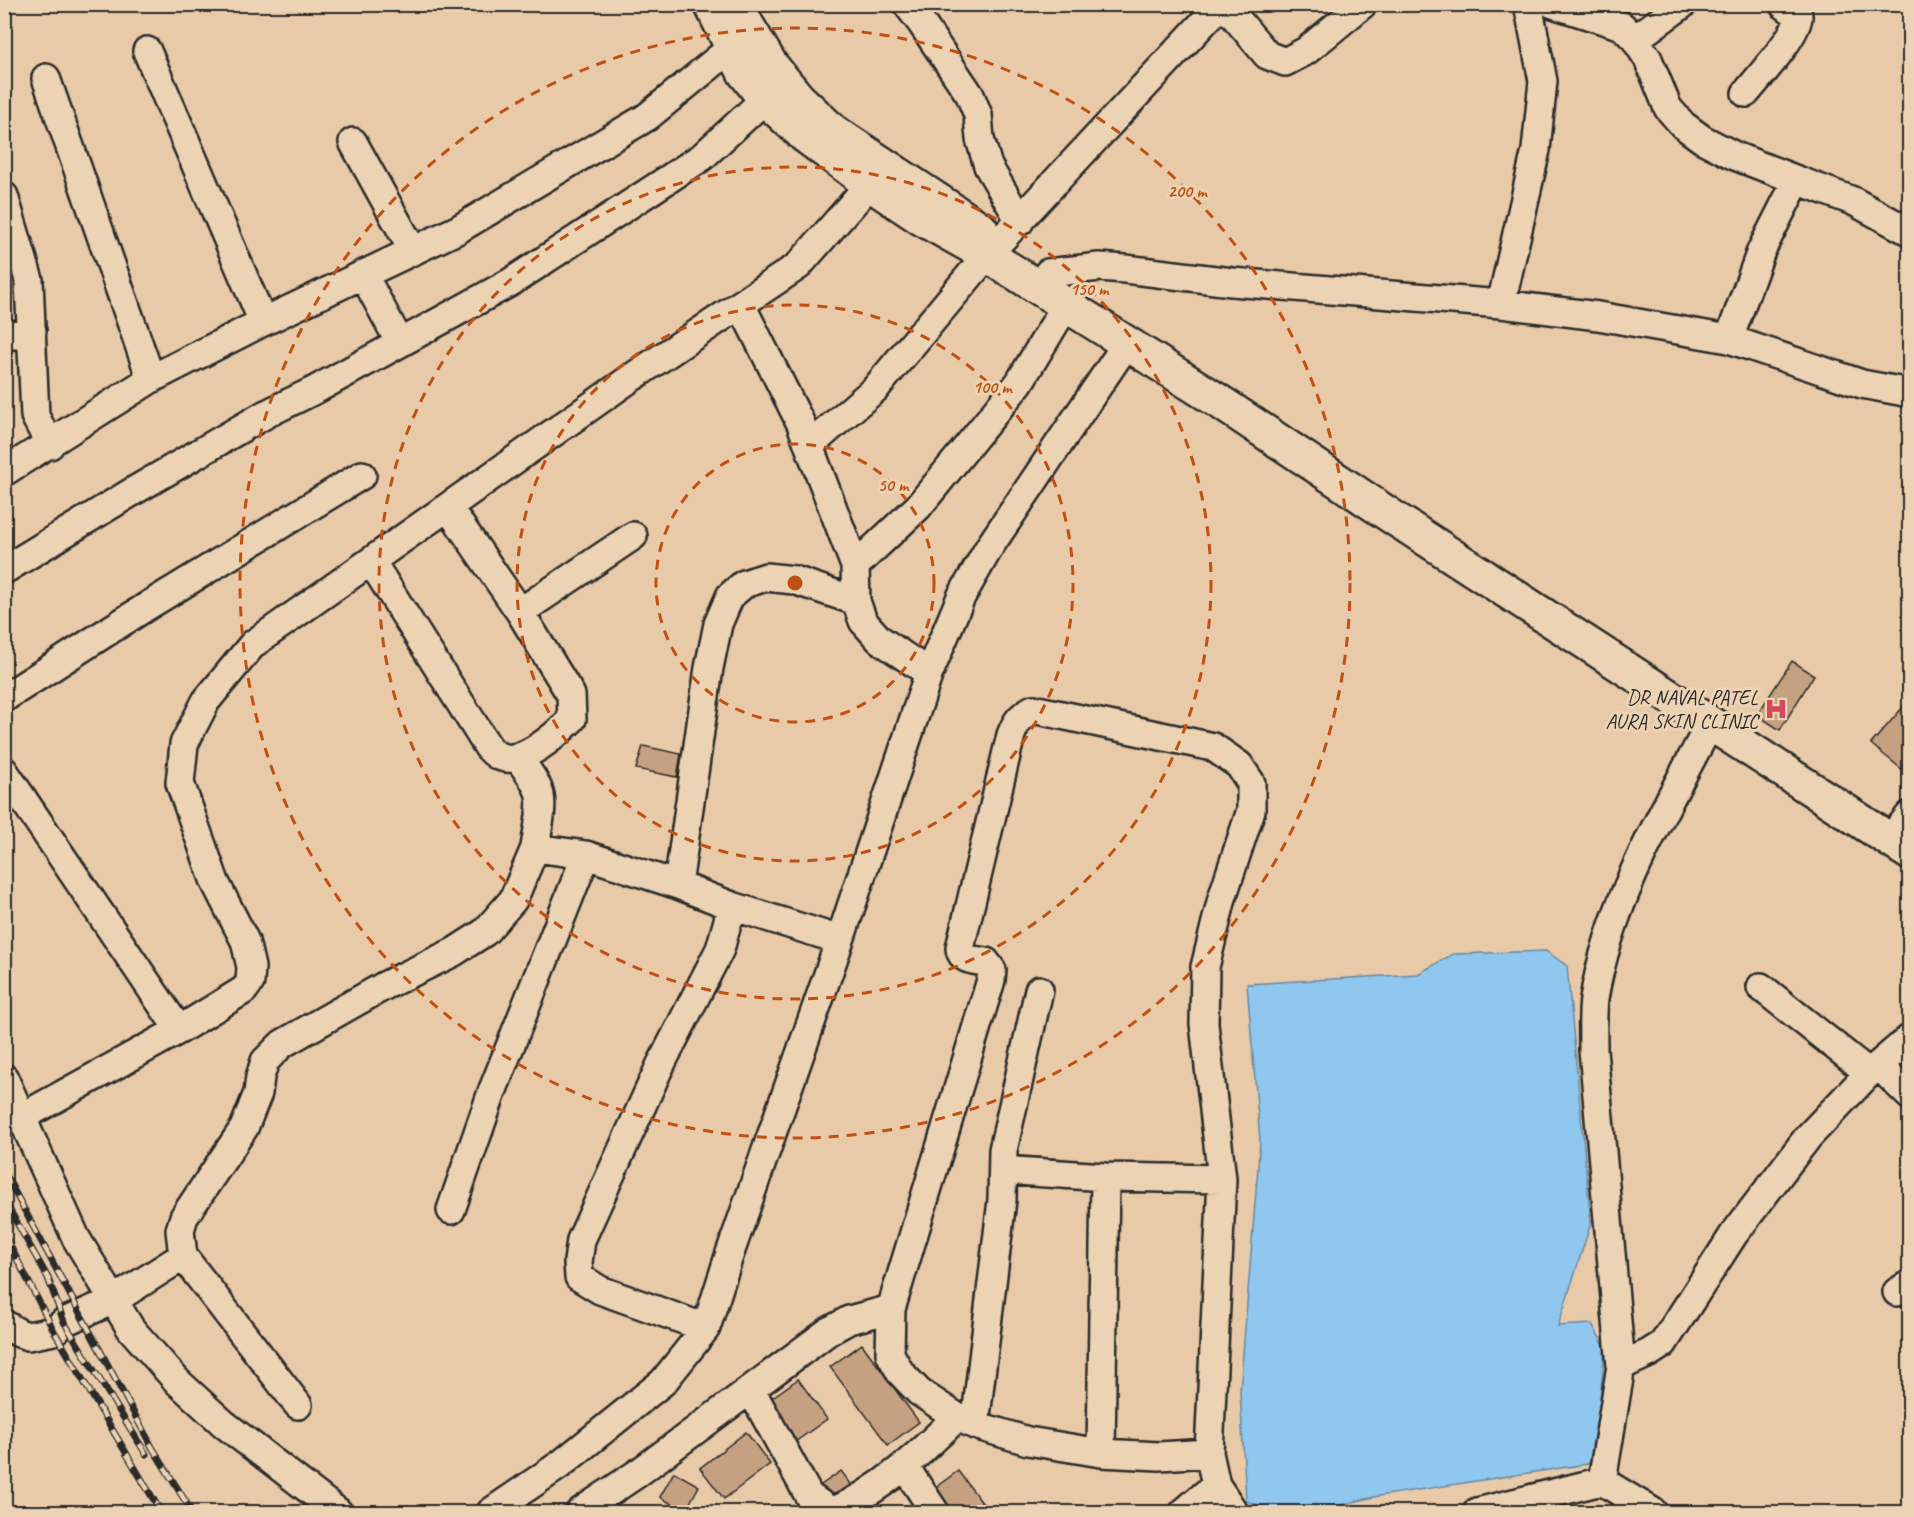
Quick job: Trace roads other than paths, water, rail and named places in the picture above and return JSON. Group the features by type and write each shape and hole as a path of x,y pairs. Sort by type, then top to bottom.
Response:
{"main road":[{"path":"711,4 740,28 798,98 833,131 1003,239 1048,273 1534,586 1721,712 1907,832"},
{"path":"740,28 744,72 765,99 805,136 870,184 921,218 1003,239 1066,305 1220,402 1710,724 1907,832"}],"street":[{"path":"906,4 970,95 978,115 980,139 1003,239"},
{"path":"809,447 875,389 1003,239 1223,4 1268,55 1285,62 1306,51 1363,4"},
{"path":"1501,304 1536,150 1543,81 1528,4"},
{"path":"1553,4 1622,26 1635,39 1648,59 1668,108 1683,125 1702,139 1735,156 1853,201 1910,231"},
{"path":"1635,39 1683,4"},
{"path":"1746,93 1799,22 1798,15 1783,4"},
{"path":"4,472 151,380 263,322 456,230 647,117 740,28"},
{"path":"147,51 263,322"},
{"path":"46,78 151,380"},
{"path":"4,570 256,420 511,282 702,157 765,99"},
{"path":"353,142 413,250"},
{"path":"1729,339 1761,251 1797,180"},
{"path":"22,1117 179,1030 244,990 250,982 251,967 245,941 214,882 180,783 184,744 206,701 253,644 631,378 798,266 870,184"},
{"path":"4,196 29,280 35,416 50,445"},
{"path":"1048,273 1099,267 1232,282 1501,304 1598,316 1729,339 1862,384 1910,393"},
{"path":"363,274 400,343"},
{"path":"741,305 801,424 855,566 856,601 863,621 879,639 929,673"},
{"path":"855,566 918,507 1019,383 1066,305"},
{"path":"4,333 32,331"},
{"path":"491,1512 561,1464 663,1382 706,1328 840,940 929,673 961,597 990,546 1127,343"},
{"path":"4,698 149,605 362,475"},
{"path":"371,561 488,747 499,757 518,758 555,736 572,719 571,695 520,612 448,507"},
{"path":"520,612 633,536"},
{"path":"678,885 709,668 718,624 730,596 744,584 766,577 794,580 856,601"},
{"path":"1209,1453 1159,1456 1101,1453 1028,1441 966,1421 919,1392 900,1372 890,1354 891,1309 991,980 992,970 986,962 967,959 960,953 960,948 1011,735 1022,715 1033,710 1213,747 1239,765 1251,783 1251,810 1222,898 1205,967 1204,1024 1222,1179 1209,1453 1216,1485 1234,1512"},
{"path":"1602,1480 1622,1366 1593,1050 1594,1002 1601,963 1625,893 1663,813 1710,724"},
{"path":"298,1405 183,1256 180,1230 184,1217 244,1128 258,1093 265,1061 282,1044 384,986 454,952 485,932 513,900 535,848 540,807 540,794 518,758"},
{"path":"4,771 179,1030"},
{"path":"535,848 586,855 678,885 732,906 840,940"},
{"path":"451,1210 492,1092 586,855"},
{"path":"706,1328 600,1290 579,1277 578,1262 581,1240 660,1066 720,949 732,906"},
{"path":"1761,987 1910,1096"},
{"path":"751,1390 809,1496 832,1512 852,1504 966,1421 1002,1200 1003,1150 1039,990"},
{"path":"1622,1366 1663,1344 1734,1234 1808,1137 1874,1069 1910,1038"},
{"path":"4,1078 76,1239 131,1329 178,1382 224,1424 338,1512"},
{"path":"1003,1170 1105,1177 1222,1179"},
{"path":"1101,1453 1105,1177"},
{"path":"4,1324 28,1336 54,1331 72,1317 114,1300 183,1256"},
{"path":"580,1512 638,1473 829,1331 849,1320 891,1309"},
{"path":"905,1467 935,1512"},
{"path":"1477,1512 1602,1480 1653,1512"},
{"path":"1184,1512 1216,1485"}],"water":[{"path":"1546,951 1567,966 1591,1223 1558,1326 1592,1324 1605,1347 1594,1463 1379,1496 1309,1512 1278,1512 1246,1501 1240,1391 1260,1141 1247,984 1418,974 1453,954"}],"railway":[{"path":"4,1172 152,1447 192,1512"},
{"path":"4,1200 48,1278 64,1322 146,1454"},
{"path":"4,1234 54,1331 161,1512"}],"place":[{"name":"DR NAVAL PATEL AURA SKIN CLINIC","path":"1776,709"}]}
